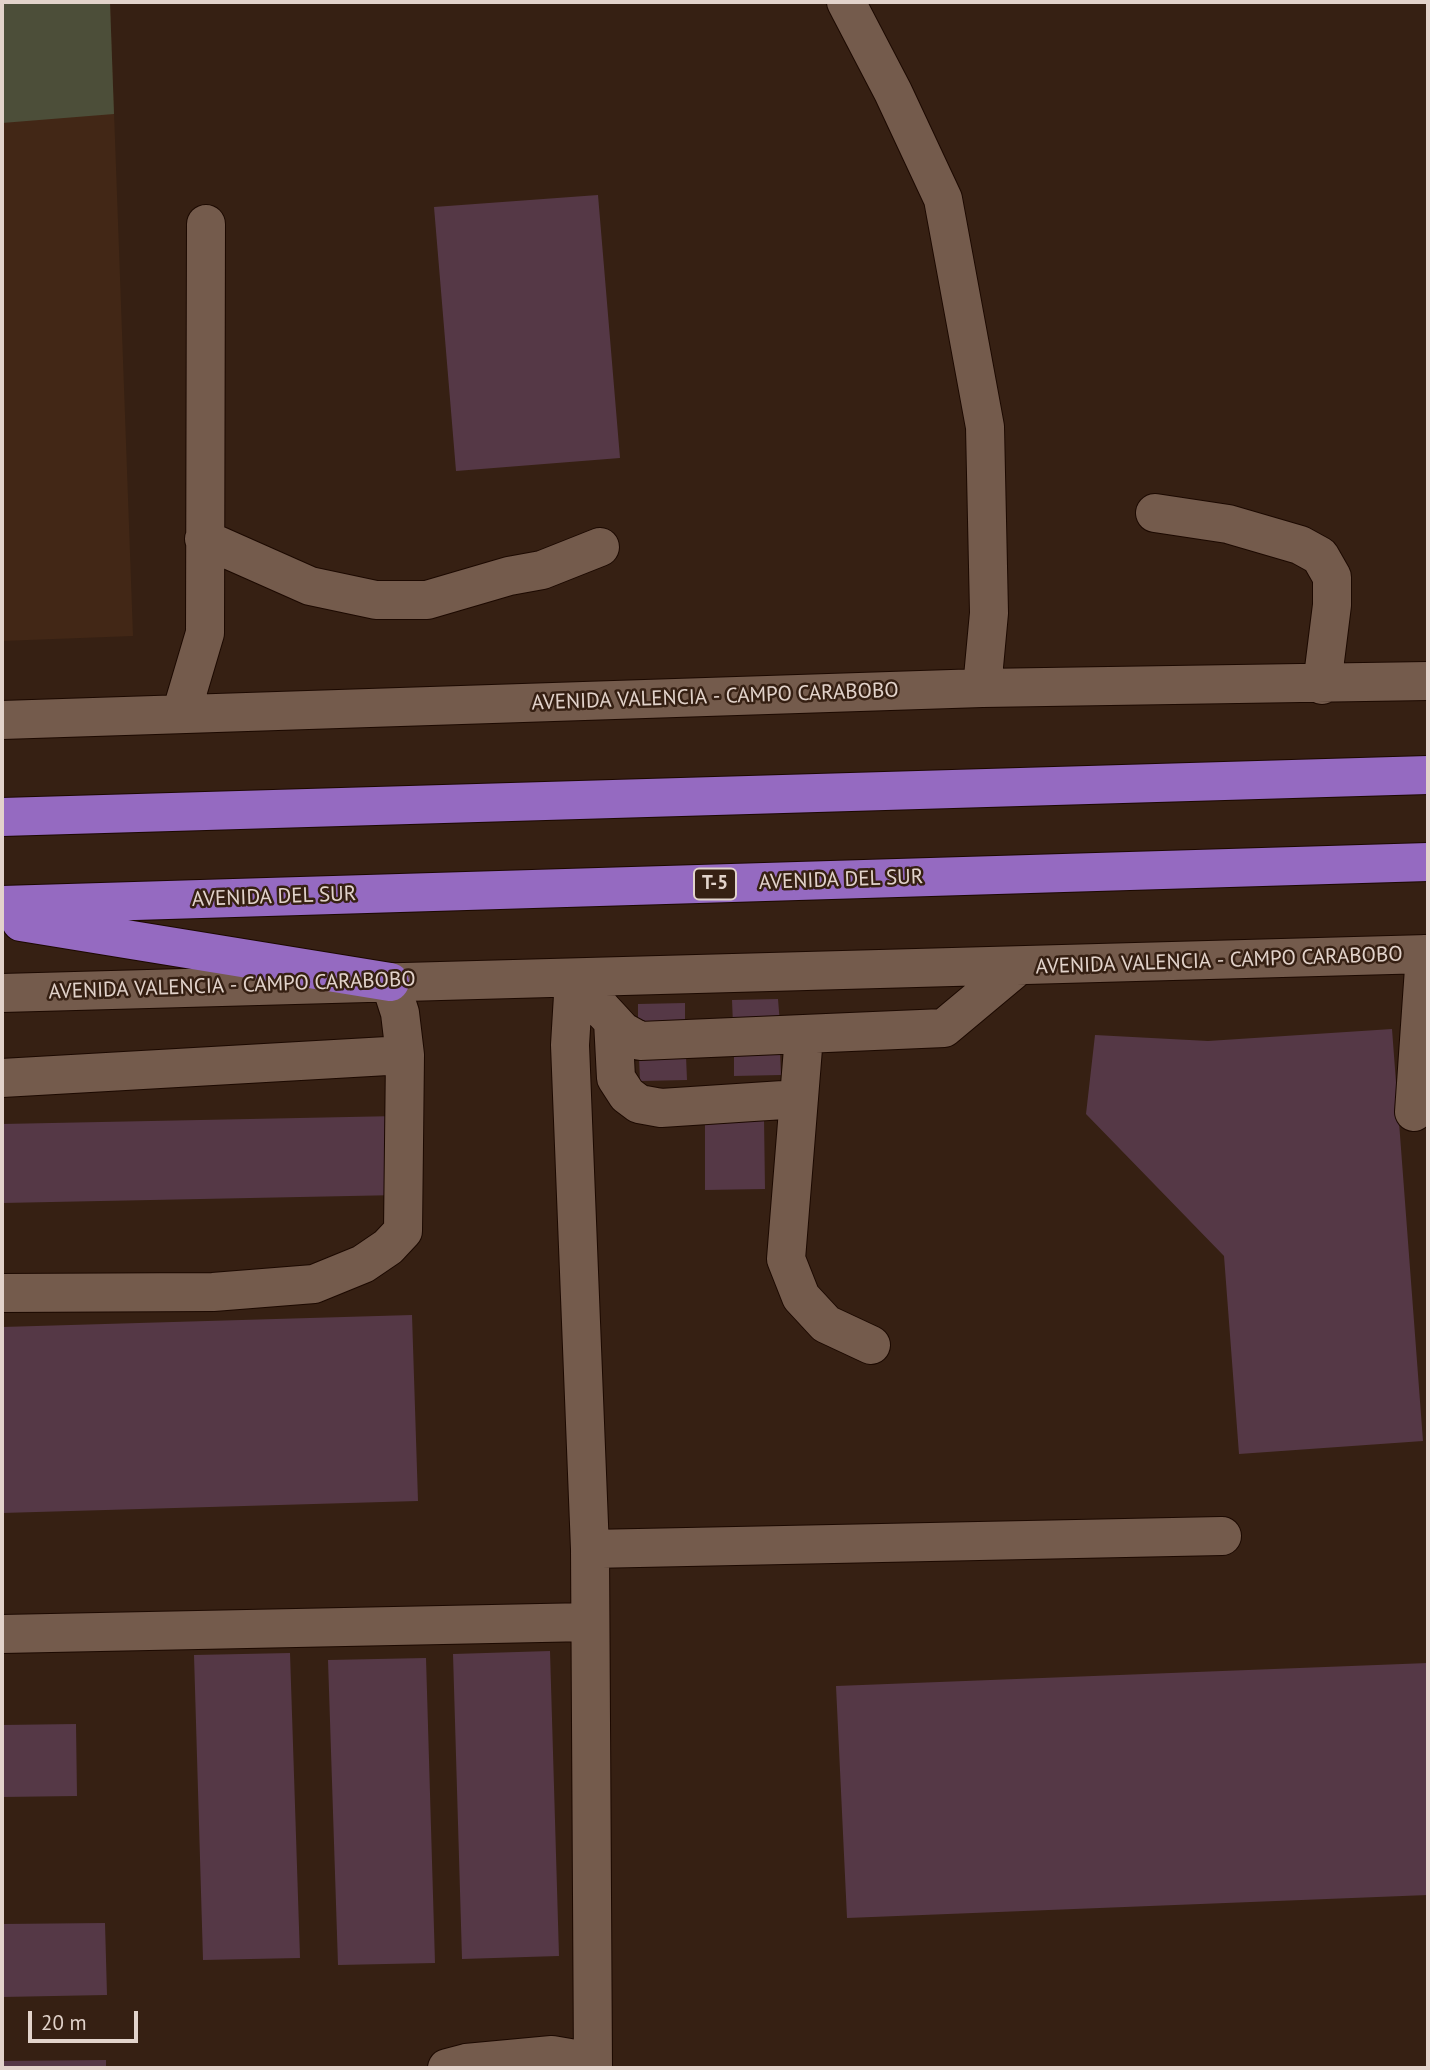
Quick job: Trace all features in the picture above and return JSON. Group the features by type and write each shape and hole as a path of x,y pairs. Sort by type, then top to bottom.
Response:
{"highway":[{"path":"2,817 1428,775"},
{"name":"AVENIDA DEL SUR","path":"2,905 1428,862"},
{"path":"2,919 390,982"}],"street":[{"path":"846,2 893,92 943,199 985,427 989,613 982,688"},
{"path":"181,714 205,633 206,224"},
{"path":"1155,513 1228,524 1300,545 1320,556 1332,577 1332,606 1322,685"},
{"path":"204,539 310,586 376,600 427,600 509,576 542,570 600,547"},
{"name":"AVENIDA VALENCIA - CAMPO CARABOBO","path":"2,720 982,688 1322,685 1428,681"},
{"path":"1414,1112 1426,954"},
{"name":"AVENIDA VALENCIA - CAMPO CARABOBO","path":"2,993 1426,954"},
{"path":"574,979 613,1021 640,1041 944,1028 1017,967"},
{"path":"447,2068 466,2063 552,2055 593,2065 590,1549 570,1045 574,979"},
{"path":"2,1293 213,1292 314,1284 363,1264 388,1247 403,1231 405,1055 400,1013 390,982"},
{"path":"613,1021 616,1078 627,1095 639,1104 661,1108 799,1099"},
{"path":"804,1036 786,1259 801,1297 827,1324 871,1345"},
{"path":"2,1079 405,1055"},
{"path":"590,1549 1222,1536"},
{"path":"2,1634 590,1622"}],"shaded area":[{"path":"2,2 110,2 133,636 2,641"}],"green space":[{"path":"2,2 110,2 114,114 2,123"}],"building":[{"path":"598,195 620,458 456,471 434,207"},
{"path":"778,999 780,1024 733,1025 732,1000"},
{"path":"685,1003 685,1027 638,1028 638,1004"},
{"path":"1392,1029 1423,1441 1239,1454 1224,1256 1086,1114 1095,1035 1208,1041"},
{"path":"780,1050 781,1075 734,1076 734,1051"},
{"path":"686,1056 687,1080 640,1081 639,1057"},
{"path":"398,1116 400,1195 2,1203 2,1124"},
{"path":"705,1118 764,1118 765,1189 705,1190"},
{"path":"412,1315 418,1501 2,1513 2,1327"},
{"path":"550,1651 559,1956 462,1959 453,1654"},
{"path":"290,1653 300,1958 203,1960 194,1655"},
{"path":"426,1658 435,1963 338,1965 328,1660"},
{"path":"1428,1663 1428,1895 847,1918 836,1686"},
{"path":"76,1724 77,1796 2,1797 2,1725"},
{"path":"105,1923 107,1995 2,1997 2,1924"},
{"path":"106,2060 106,2068 2,2068 2,2061"}]}
